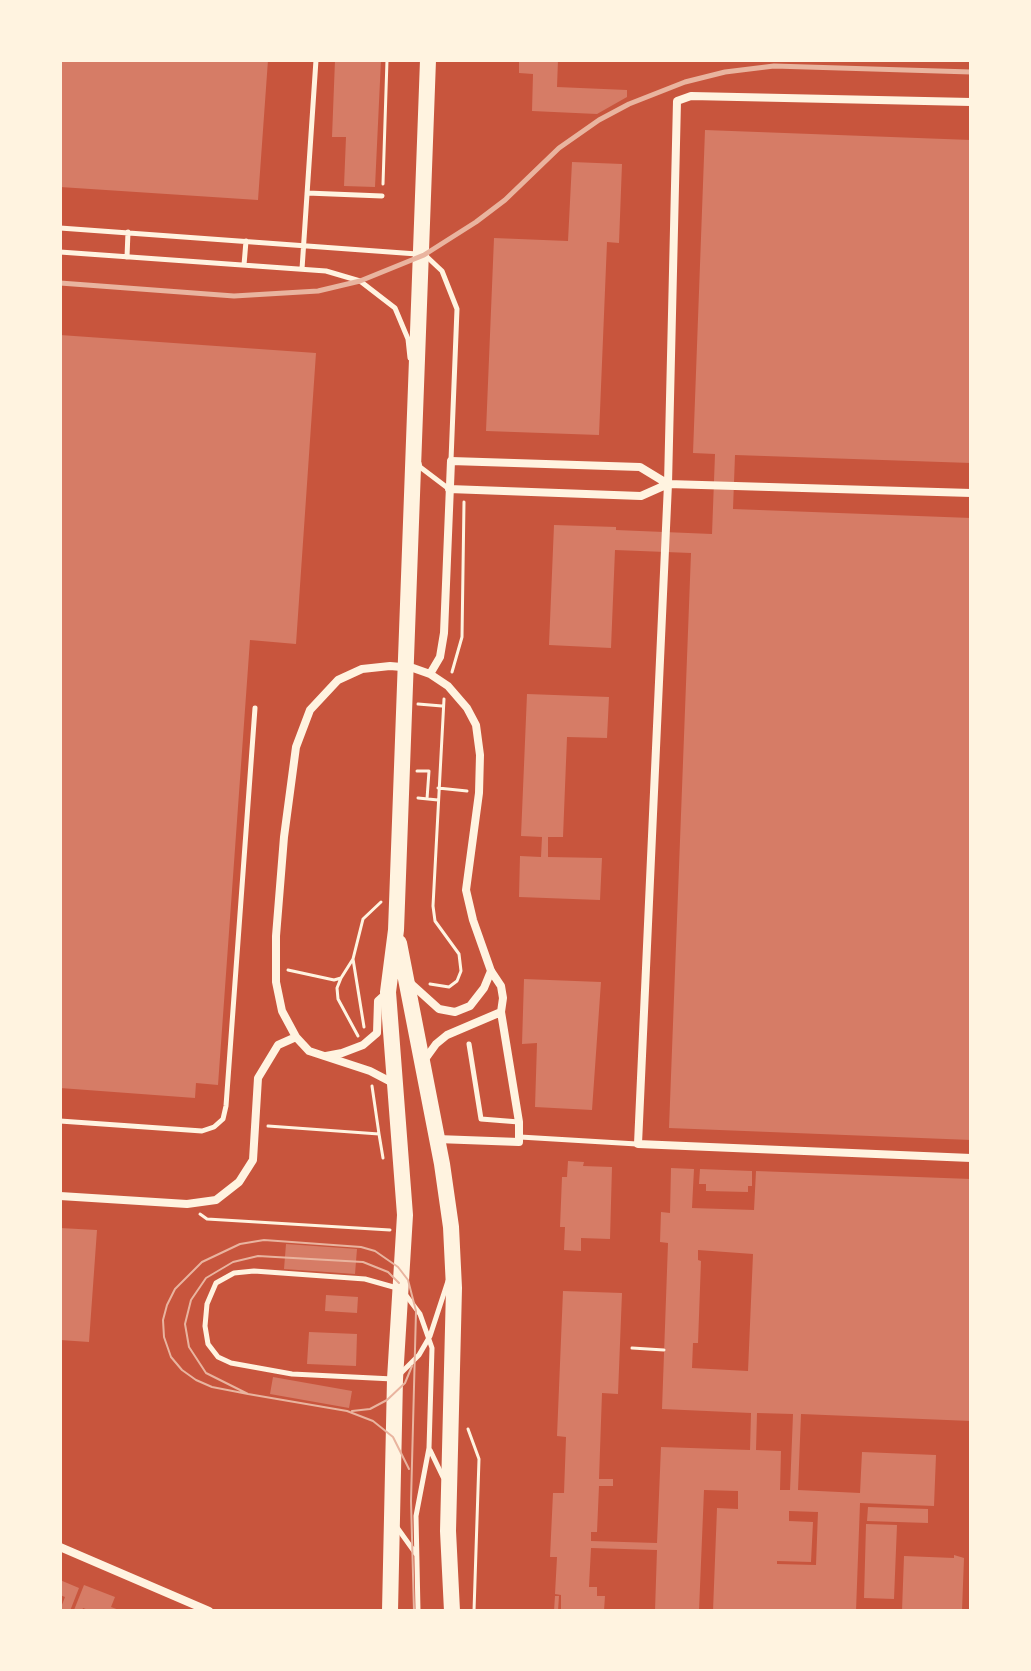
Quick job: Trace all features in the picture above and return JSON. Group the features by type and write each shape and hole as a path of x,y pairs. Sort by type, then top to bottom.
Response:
{"main road":[{"path":"390,1611 395,1379 405,1230 388,992 396,930 428,60"},
{"path":"396,930 451,1227 449,1489 452,1611"}],"street":[{"path":"971,102 691,96 677,101 668,484 638,1144 971,1158"},
{"path":"430,674 440,657 444,633 451,461 640,467 668,484"},
{"path":"449,489 641,496 668,484 971,493"},
{"path":"393,1083 370,1071 309,1051 296,1037 282,1011 276,982 277,922 296,747 310,710 338,680 362,669 390,666 413,668 430,674 448,686 467,708 476,725 480,755 479,793 466,890 491,971 501,986 501,1012 519,1122 519,1142 436,1139"},
{"path":"406,979 439,1009 455,1012 470,1006 484,988 491,971"},
{"path":"322,1057 342,1053 367,1042 377,1033 378,1001 388,992"},
{"path":"422,1065 436,1044 447,1035 501,1012"},
{"path":"60,1196 187,1204 216,1200 239,1182 253,1160 258,1078 278,1045 296,1037"},
{"path":"60,1547 209,1611"}],"lane":[{"path":"302,269 316,60"},
{"path":"307,193 382,196"},
{"path":"60,228 424,255 442,271 457,309 451,461"},
{"path":"127,257 128,232"},
{"path":"244,265 246,241"},
{"path":"60,252 326,271 360,281 395,308 408,339 420,467 449,489"},
{"path":"60,1121 202,1131 214,1127 223,1119 255,708"},
{"path":"469,1044 481,1119 519,1122"},
{"path":"519,1137 638,1144"},
{"path":"418,1611 416,1516 429,1448 433,1375 430,1336 415,1305 399,1289 365,1279 254,1271 234,1273 216,1283 207,1304 205,1326 208,1344 218,1357 231,1363 292,1374 395,1379 419,1355 430,1336 453,1265"},
{"path":"429,1448 449,1489"},
{"path":"391,1519 417,1554"}],"path":[{"path":"382,196 387,60"},
{"path":"406,979 449,987 457,981 461,971 459,954 435,921 433,906 442,706 462,637 465,490"},
{"path":"415,704 442,706"},
{"path":"438,788 479,793"},
{"path":"427,799 438,800"},
{"path":"276,967 334,980 341,978 353,959 363,919 397,887"},
{"path":"353,959 367,1042"},
{"path":"256,1126 379,1134 383,1160"},
{"path":"187,1204 207,1219 405,1230"},
{"path":"632,1348 664,1350"},
{"path":"468,1429 479,1459 474,1611"}],"building":[{"path":"60,60 268,60 258,200 60,187"},
{"path":"335,60 381,60 375,187 344,186 346,137 332,137"},
{"path":"519,60 558,60 557,87 627,90 627,97 597,114 532,111 533,74 519,73"},
{"path":"705,130 971,140 971,463 735,455 733,509 971,518 971,1140 669,1128 691,553 615,550 611,648 549,645 554,525 712,534 715,454 693,453"},
{"path":"572,162 622,164 619,243 607,242 599,435 486,431 494,238 568,241"},
{"path":"60,335 316,353 296,644 250,640 218,1085 196,1083 195,1098 60,1088"},
{"path":"527,694 609,697 607,738 567,737 563,837 548,837 548,857 602,858 600,900 519,897 520,856 541,857 542,837 521,836"},
{"path":"524,979 601,982 592,1110 535,1107 537,1043 522,1044"},
{"path":"568,1161 584,1162 583,1166 612,1167 610,1239 581,1238 581,1251 564,1250 565,1227 560,1227 562,1177 567,1177"},
{"path":"671,1168 694,1169 692,1208 754,1210 756,1171 971,1179 971,1421 801,1414 798,1490 860,1493 862,1452 936,1455 934,1506 860,1503 856,1611 713,1611 717,1508 738,1509 738,1491 704,1490 699,1611 655,1611 657,1550 591,1548 589,1587 597,1587 597,1596 605,1596 604,1611 561,1611 561,1595 555,1594 557,1557 550,1557 553,1493 564,1493 566,1437 557,1436 563,1291 622,1293 618,1394 602,1393 599,1479 613,1479 613,1486 599,1486 597,1532 591,1532 591,1541 657,1543 661,1447 750,1450 751,1413 662,1409 668,1243 660,1242 661,1212 670,1213","holes":["698,1250 753,1254 748,1371 692,1368 693,1343 698,1343 701,1261 698,1260","757,1413 793,1414 790,1490 780,1490 781,1451 756,1450","789,1511 818,1512 816,1565 777,1564 777,1561 811,1562 813,1522 789,1521"]},
{"path":"700,1169 752,1171 752,1186 748,1186 748,1192 706,1191 706,1184 699,1184"},
{"path":"60,1228 97,1230 89,1342 60,1340"},
{"path":"286,1244 357,1249 355,1274 284,1269"},
{"path":"326,1295 358,1297 357,1313 325,1311"},
{"path":"309,1332 357,1334 356,1366 307,1364"},
{"path":"273,1377 352,1391 349,1408 270,1394"},
{"path":"868,1507 928,1509 928,1523 867,1521"},
{"path":"866,1524 897,1525 894,1599 864,1598"},
{"path":"954,1555 964,1558 962,1611 902,1611 904,1556 954,1558"},
{"path":"60,1580 79,1588 70,1611 60,1610 65,1597 60,1595"},
{"path":"84,1585 115,1597 111,1607 122,1611 74,1610"},
{"path":"555,1596 559,1596 558,1611 554,1611"}],"tram line":[{"path":"248,1394 212,1387 196,1380 171,1357 164,1337 163,1320 175,1289 202,1262 240,1244 264,1240 361,1247 375,1251 398,1267 408,1280 416,1311 411,1501 414,1611"},
{"path":"399,1283 388,1272 363,1262 258,1256 233,1262 206,1278 191,1300 185,1324 189,1347 206,1373 248,1394 347,1411 373,1421 393,1437 409,1469"},
{"path":"352,1411 370,1409 387,1400 405,1383 412,1366"}],"railway":[{"path":"60,283 234,296 318,291 360,281 424,255 505,200 559,148 599,120 629,104 685,82 725,72 774,66 971,72"}]}
